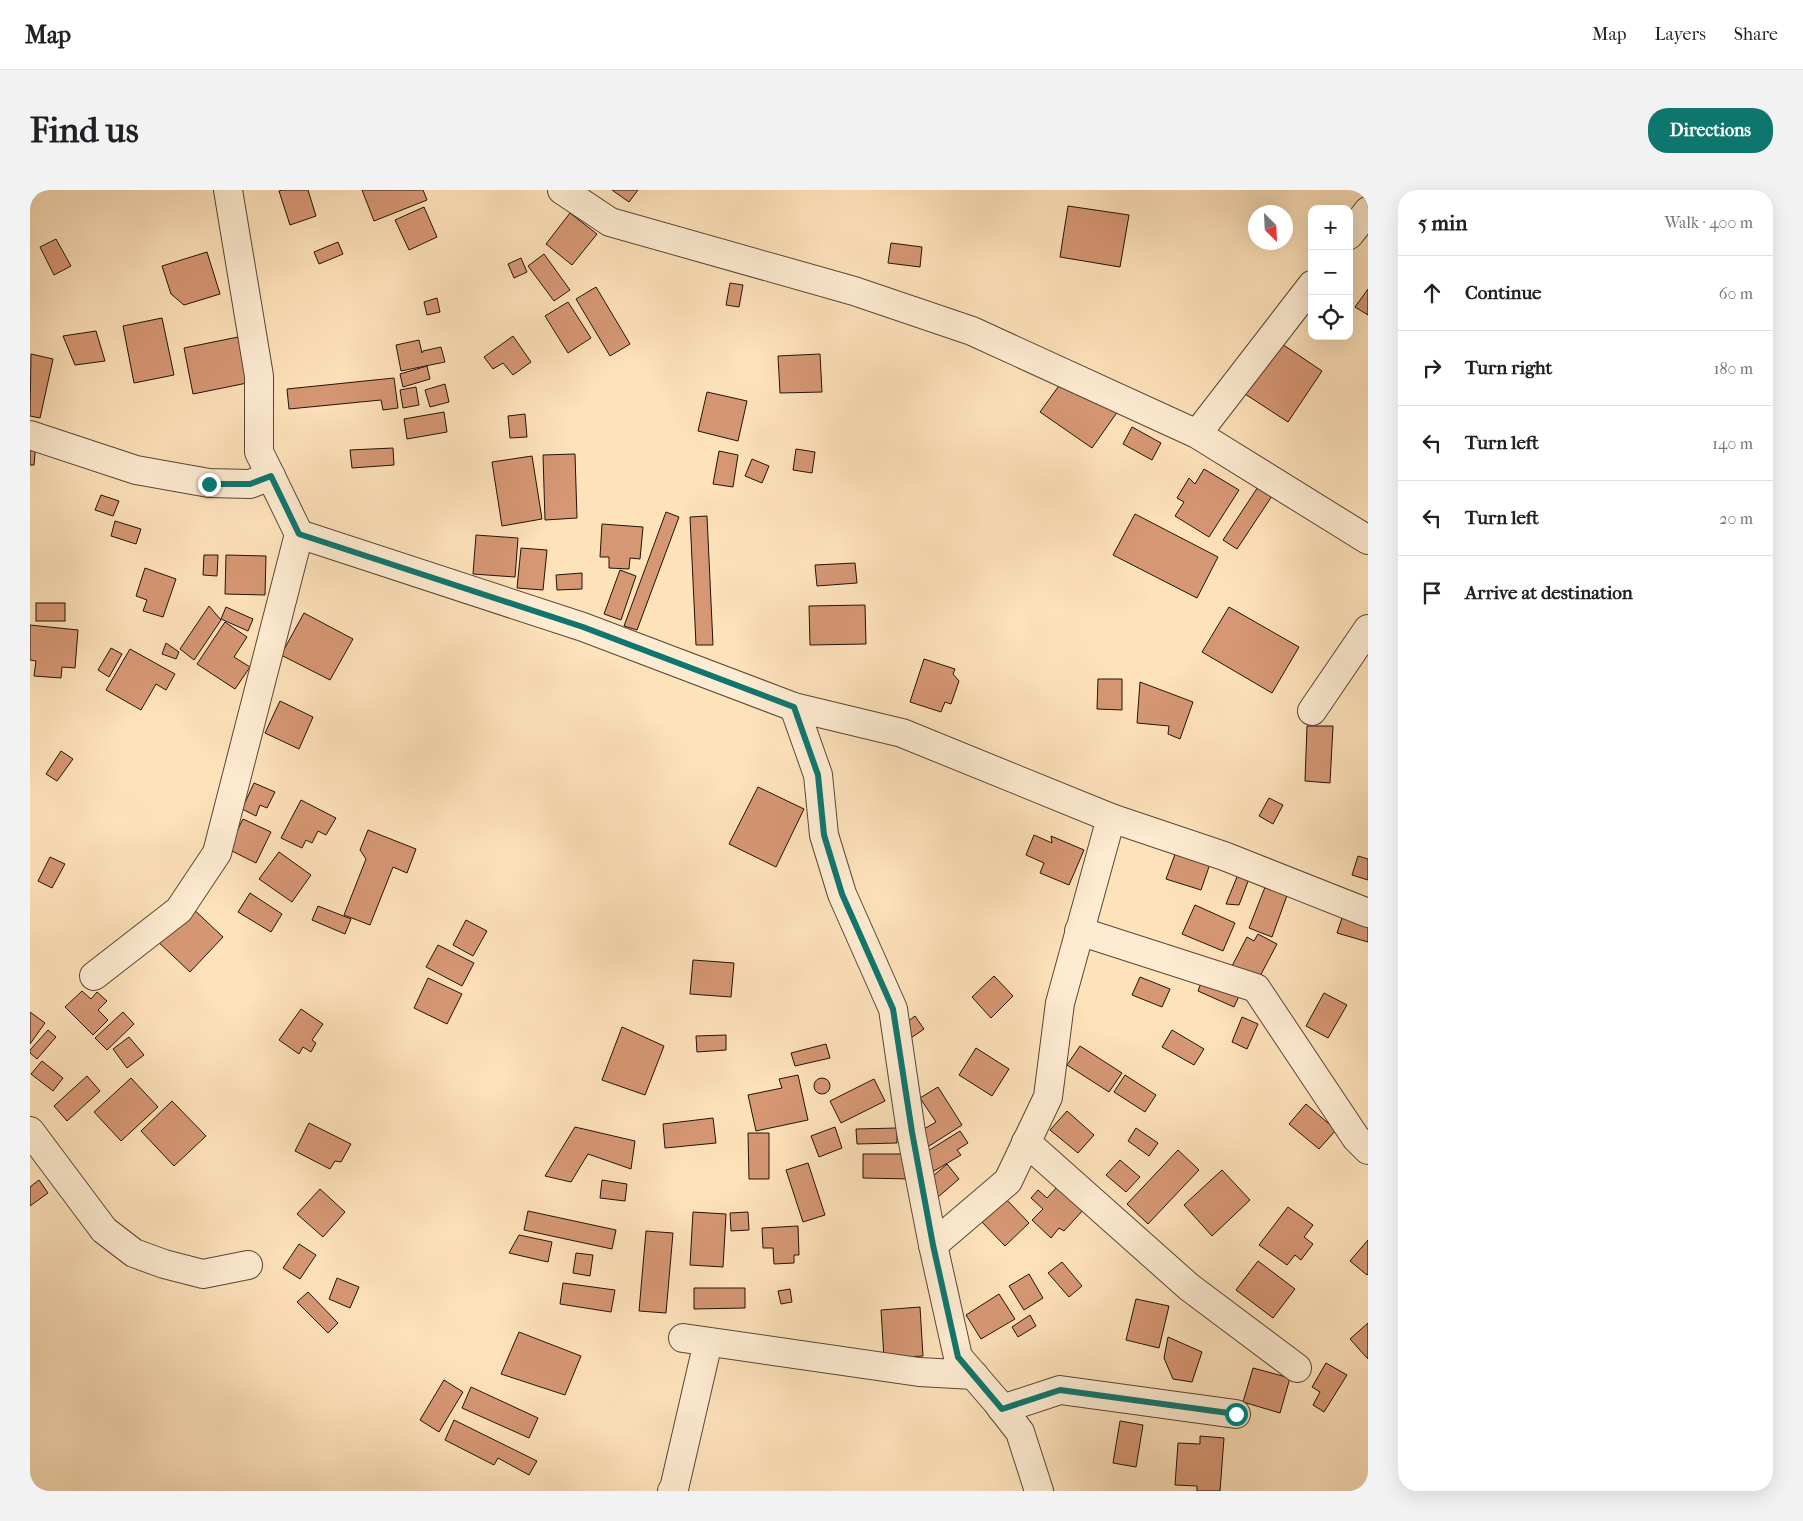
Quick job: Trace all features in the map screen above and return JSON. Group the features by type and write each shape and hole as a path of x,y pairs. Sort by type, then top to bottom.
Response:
{"street":[{"path":"94,976 179,910 217,853 299,534 259,452 259,376 228,190"},
{"path":"562,190 610,222 854,291 972,331 1197,434 1368,540"},
{"path":"1353,231 1368,211"},
{"path":"1197,434 1308,289"},
{"path":"30,435 136,470 209,484 250,484 271,476"},
{"path":"299,534 583,627 794,707 902,733 1111,818 1224,856 1368,913"},
{"path":"1312,712 1368,629"},
{"path":"794,707 818,775 824,835 842,894 893,1009 912,1132 933,1245 958,1357 1020,1432 1039,1491"},
{"path":"933,1245 1008,1181 1048,1097 1060,1003 1111,818"},
{"path":"1080,931 1256,988 1356,1138 1368,1150"},
{"path":"30,1131 104,1230 134,1253 164,1264 203,1274 248,1265"},
{"path":"1026,1142 1189,1287 1297,1368"},
{"path":"672,1491 674,1489 696,1340 919,1372 974,1375"},
{"path":"1002,1409 1060,1390 1236,1414"}],"building":[{"path":"308,190 316,216 290,225 279,191"},
{"path":"362,190 423,190 427,200 374,221"},
{"path":"612,190 638,190 629,202"},
{"path":"1068,206 1129,215 1120,267 1060,257"},
{"path":"424,207 437,237 409,250 395,220"},
{"path":"570,213 597,234 572,265 546,244"},
{"path":"56,239 71,266 54,275 40,247"},
{"path":"338,242 343,254 319,264 314,252"},
{"path":"891,243 922,247 920,267 888,263"},
{"path":"207,252 220,294 184,305 171,294 162,266"},
{"path":"544,254 570,290 554,301 528,266"},
{"path":"521,258 527,272 514,278 508,264"},
{"path":"730,283 743,285 739,307 726,305"},
{"path":"596,287 630,344 610,356 576,299"},
{"path":"1368,289 1368,315 1355,307"},
{"path":"437,298 440,312 427,315 424,302"},
{"path":"568,302 591,338 568,353 545,316"},
{"path":"162,318 174,375 134,383 123,326"},
{"path":"96,331 105,361 75,365 63,336"},
{"path":"513,336 531,362 513,375 503,363 493,369 484,357"},
{"path":"238,337 247,383 193,394 184,348"},
{"path":"419,340 422,353 423,351 441,347 445,362 401,371 396,345"},
{"path":"1279,342 1322,371 1288,422 1245,394"},
{"path":"31,354 53,359 40,418 30,416"},
{"path":"820,354 822,392 780,393 778,356"},
{"path":"427,366 430,379 403,387 400,374"},
{"path":"1066,376 1118,411 1092,448 1040,412"},
{"path":"394,378 398,408 383,410 381,400 289,409 287,389"},
{"path":"445,384 449,402 430,407 425,390"},
{"path":"416,387 419,405 403,408 400,390"},
{"path":"707,392 747,401 738,441 698,431"},
{"path":"444,412 447,432 407,439 404,419"},
{"path":"525,414 527,437 510,438 508,416"},
{"path":"1132,427 1161,443 1152,460 1123,444"},
{"path":"30,439 36,442 34,465 30,465"},
{"path":"393,448 394,465 352,468 350,450"},
{"path":"796,449 815,452 812,473 793,470"},
{"path":"719,451 738,455 733,487 713,484"},
{"path":"575,454 577,518 545,520 543,455"},
{"path":"532,456 542,519 502,526 492,462"},
{"path":"752,459 769,466 762,483 745,476"},
{"path":"1204,469 1239,490 1209,537 1175,516 1184,502 1177,498 1189,478 1195,484"},
{"path":"1258,487 1272,496 1237,549 1223,540"},
{"path":"101,495 119,501 113,516 95,510"},
{"path":"666,512 679,517 637,630 624,626"},
{"path":"1135,514 1218,557 1197,598 1113,555"},
{"path":"707,516 713,645 696,645 690,517"},
{"path":"115,521 141,529 136,544 111,536"},
{"path":"602,524 643,527 640,559 630,558 629,569 609,568 609,557 600,557"},
{"path":"476,535 518,538 515,577 473,574"},
{"path":"521,548 547,550 543,590 517,588"},
{"path":"204,555 218,555 217,576 203,575"},
{"path":"226,555 266,556 265,595 225,594"},
{"path":"855,563 857,583 817,586 815,565"},
{"path":"145,568 176,579 163,617 143,611 147,600 136,596"},
{"path":"620,570 636,576 621,620 604,614"},
{"path":"582,573 582,589 557,590 556,575"},
{"path":"36,603 65,603 65,621 36,621"},
{"path":"865,605 866,644 810,645 809,606"},
{"path":"209,606 221,620 194,660 180,649"},
{"path":"226,607 253,619 248,631 221,619"},
{"path":"1229,607 1299,647 1272,693 1202,652"},
{"path":"304,613 353,639 330,680 281,655"},
{"path":"225,622 247,637 234,657 250,667 235,689 197,664"},
{"path":"30,625 78,630 75,668 62,667 61,678 34,676 36,661 30,660"},
{"path":"166,643 179,652 176,659 162,654"},
{"path":"111,648 122,654 109,677 98,670"},
{"path":"130,649 175,674 166,690 156,684 141,710 106,690"},
{"path":"924,659 955,669 953,674 959,681 951,704 945,702 941,712 910,702"},
{"path":"1098,679 1122,679 1122,710 1097,709"},
{"path":"1140,682 1193,702 1180,739 1168,734 1169,726 1137,723"},
{"path":"280,701 313,717 299,749 265,733"},
{"path":"1307,726 1333,726 1330,783 1305,781"},
{"path":"61,751 73,759 57,781 46,774"},
{"path":"254,783 275,792 267,808 260,805 256,816 242,809"},
{"path":"758,787 804,809 776,867 729,844"},
{"path":"1269,798 1283,805 1273,824 1259,816"},
{"path":"301,800 336,818 326,835 318,831 312,843 306,840 302,848 281,838"},
{"path":"243,819 271,832 256,863 228,849"},
{"path":"368,830 416,849 407,873 393,867 370,925 344,915 366,859 360,850"},
{"path":"1034,835 1052,843 1051,836 1084,850 1069,885 1040,873 1044,863 1026,855"},
{"path":"1177,849 1211,861 1201,890 1166,879"},
{"path":"279,852 311,875 292,902 259,879"},
{"path":"1358,856 1368,859 1368,880 1352,875"},
{"path":"50,857 65,864 52,888 38,881"},
{"path":"1241,867 1252,871 1239,905 1226,904"},
{"path":"1267,882 1289,890 1272,937 1249,928"},
{"path":"250,893 282,914 271,932 238,912"},
{"path":"188,904 223,937 190,972 155,939"},
{"path":"1195,905 1235,923 1223,951 1182,934"},
{"path":"318,906 351,919 345,934 312,920"},
{"path":"1344,912 1368,920 1368,942 1337,933"},
{"path":"466,920 487,931 473,956 453,945"},
{"path":"1258,934 1277,944 1258,980 1232,966 1247,937 1254,941"},
{"path":"438,945 474,963 462,986 426,967"},
{"path":"693,960 734,963 731,997 690,994"},
{"path":"994,976 1013,996 991,1018 972,997"},
{"path":"1140,977 1170,989 1162,1007 1132,995"},
{"path":"428,978 462,994 447,1024 414,1008"},
{"path":"1203,978 1240,994 1234,1007 1198,991"},
{"path":"82,991 91,999 97,992 107,1001 98,1010 108,1020 93,1035 65,1007"},
{"path":"1324,993 1347,1005 1328,1038 1306,1026"},
{"path":"301,1009 323,1024 312,1040 316,1043 311,1052 303,1047 299,1054 279,1040"},
{"path":"30,1012 45,1023 30,1044"},
{"path":"123,1012 134,1024 107,1050 95,1038"},
{"path":"915,1016 924,1029 908,1040 899,1028"},
{"path":"1242,1017 1258,1024 1247,1049 1232,1042"},
{"path":"622,1027 664,1046 645,1095 602,1080"},
{"path":"48,1030 56,1037 37,1059 30,1053 30,1050"},
{"path":"1172,1030 1204,1049 1194,1065 1162,1047"},
{"path":"726,1035 726,1050 697,1052 696,1036"},
{"path":"129,1037 144,1055 127,1068 113,1049"},
{"path":"826,1044 830,1058 795,1066 791,1053"},
{"path":"1080,1046 1122,1073 1109,1092 1067,1065"},
{"path":"976,1048 1009,1069 992,1096 959,1075"},
{"path":"42,1061 63,1078 53,1091 31,1074"},
{"path":"798,1075 808,1120 756,1131 748,1095 782,1088 779,1079"},
{"path":"1125,1075 1156,1095 1145,1112 1114,1092"},
{"path":"87,1076 100,1091 67,1121 54,1106"},
{"path":"131,1078 158,1107 121,1141 94,1112"},
{"path":"819,1078 825,1078 830,1083 828,1092 819,1094 814,1089 814,1083"},
{"path":"874,1079 885,1101 841,1123 830,1101"},
{"path":"938,1087 962,1125 926,1148 917,1133 936,1122 920,1098"},
{"path":"172,1101 206,1136 174,1166 141,1131"},
{"path":"1306,1104 1336,1130 1319,1149 1289,1124"},
{"path":"1067,1111 1094,1135 1078,1153 1050,1130"},
{"path":"713,1118 716,1143 665,1148 663,1124"},
{"path":"309,1123 351,1144 341,1162 335,1161 330,1169 295,1151"},
{"path":"575,1127 635,1141 631,1169 588,1154 571,1182 545,1176"},
{"path":"835,1127 842,1148 819,1157 811,1136"},
{"path":"897,1128 897,1143 857,1144 856,1129"},
{"path":"1136,1128 1158,1143 1149,1156 1128,1141"},
{"path":"960,1131 968,1143 957,1150 961,1155 934,1171 923,1154"},
{"path":"748,1133 769,1133 769,1179 749,1179"},
{"path":"1178,1150 1199,1170 1148,1224 1127,1204"},
{"path":"863,1154 911,1154 911,1179 863,1178"},
{"path":"1120,1160 1140,1177 1126,1192 1106,1175"},
{"path":"808,1163 825,1215 803,1222 786,1170"},
{"path":"947,1164 959,1179 938,1197 926,1182"},
{"path":"1222,1170 1250,1200 1212,1236 1184,1205"},
{"path":"39,1180 48,1193 30,1206 30,1187"},
{"path":"602,1180 627,1184 625,1201 600,1198"},
{"path":"1059,1185 1084,1209 1064,1231 1059,1228 1051,1238 1032,1220 1043,1209 1031,1198 1038,1190 1047,1198"},
{"path":"320,1189 345,1212 323,1237 297,1214"},
{"path":"1003,1196 1029,1223 1005,1246 979,1219"},
{"path":"1288,1207 1313,1225 1304,1237 1313,1244 1301,1260 1295,1255 1287,1265 1259,1245"},
{"path":"528,1211 616,1230 612,1249 524,1230"},
{"path":"693,1212 726,1214 723,1267 690,1265"},
{"path":"748,1212 749,1230 731,1231 730,1213"},
{"path":"798,1226 799,1255 794,1255 794,1263 774,1264 773,1248 763,1248 762,1228"},
{"path":"646,1231 673,1233 666,1313 639,1311"},
{"path":"519,1235 552,1242 548,1262 509,1253"},
{"path":"1368,1240 1368,1274 1367,1275 1350,1261"},
{"path":"299,1244 316,1255 300,1279 283,1268"},
{"path":"576,1253 593,1255 590,1276 573,1273"},
{"path":"1258,1261 1295,1289 1273,1318 1236,1290"},
{"path":"1062,1262 1082,1286 1069,1297 1048,1273"},
{"path":"1029,1274 1043,1298 1024,1310 1009,1286"},
{"path":"337,1278 359,1287 350,1308 329,1299"},
{"path":"563,1283 615,1290 611,1312 560,1304"},
{"path":"694,1288 745,1288 745,1308 694,1309"},
{"path":"790,1289 792,1302 781,1304 778,1291"},
{"path":"308,1292 338,1323 328,1333 297,1302"},
{"path":"999,1294 1015,1319 981,1339 966,1315"},
{"path":"1136,1299 1169,1306 1159,1348 1126,1340"},
{"path":"920,1307 923,1356 884,1358 881,1310"},
{"path":"1030,1315 1036,1326 1018,1337 1012,1327"},
{"path":"1368,1323 1368,1359 1350,1339"},
{"path":"519,1332 581,1356 565,1395 501,1374"},
{"path":"1168,1337 1202,1352 1192,1382 1173,1379 1164,1358"},
{"path":"1326,1363 1347,1375 1324,1412 1313,1405 1320,1392 1312,1387"},
{"path":"1253,1368 1290,1378 1280,1413 1243,1402"},
{"path":"444,1380 463,1392 439,1432 420,1420"},
{"path":"471,1387 538,1418 529,1438 462,1408"},
{"path":"454,1420 537,1461 529,1475 498,1458 494,1465 445,1440"},
{"path":"1120,1421 1143,1425 1136,1467 1113,1463"},
{"path":"1200,1436 1224,1438 1220,1491 1197,1491 1197,1486 1175,1485 1178,1443 1200,1444"}],"route":[{"path":"209,484 250,484 271,476 299,534 583,627 794,707 818,775 824,835 842,894 893,1009 912,1132 933,1245 958,1357 1002,1409 1060,1390 1236,1414"}]}
